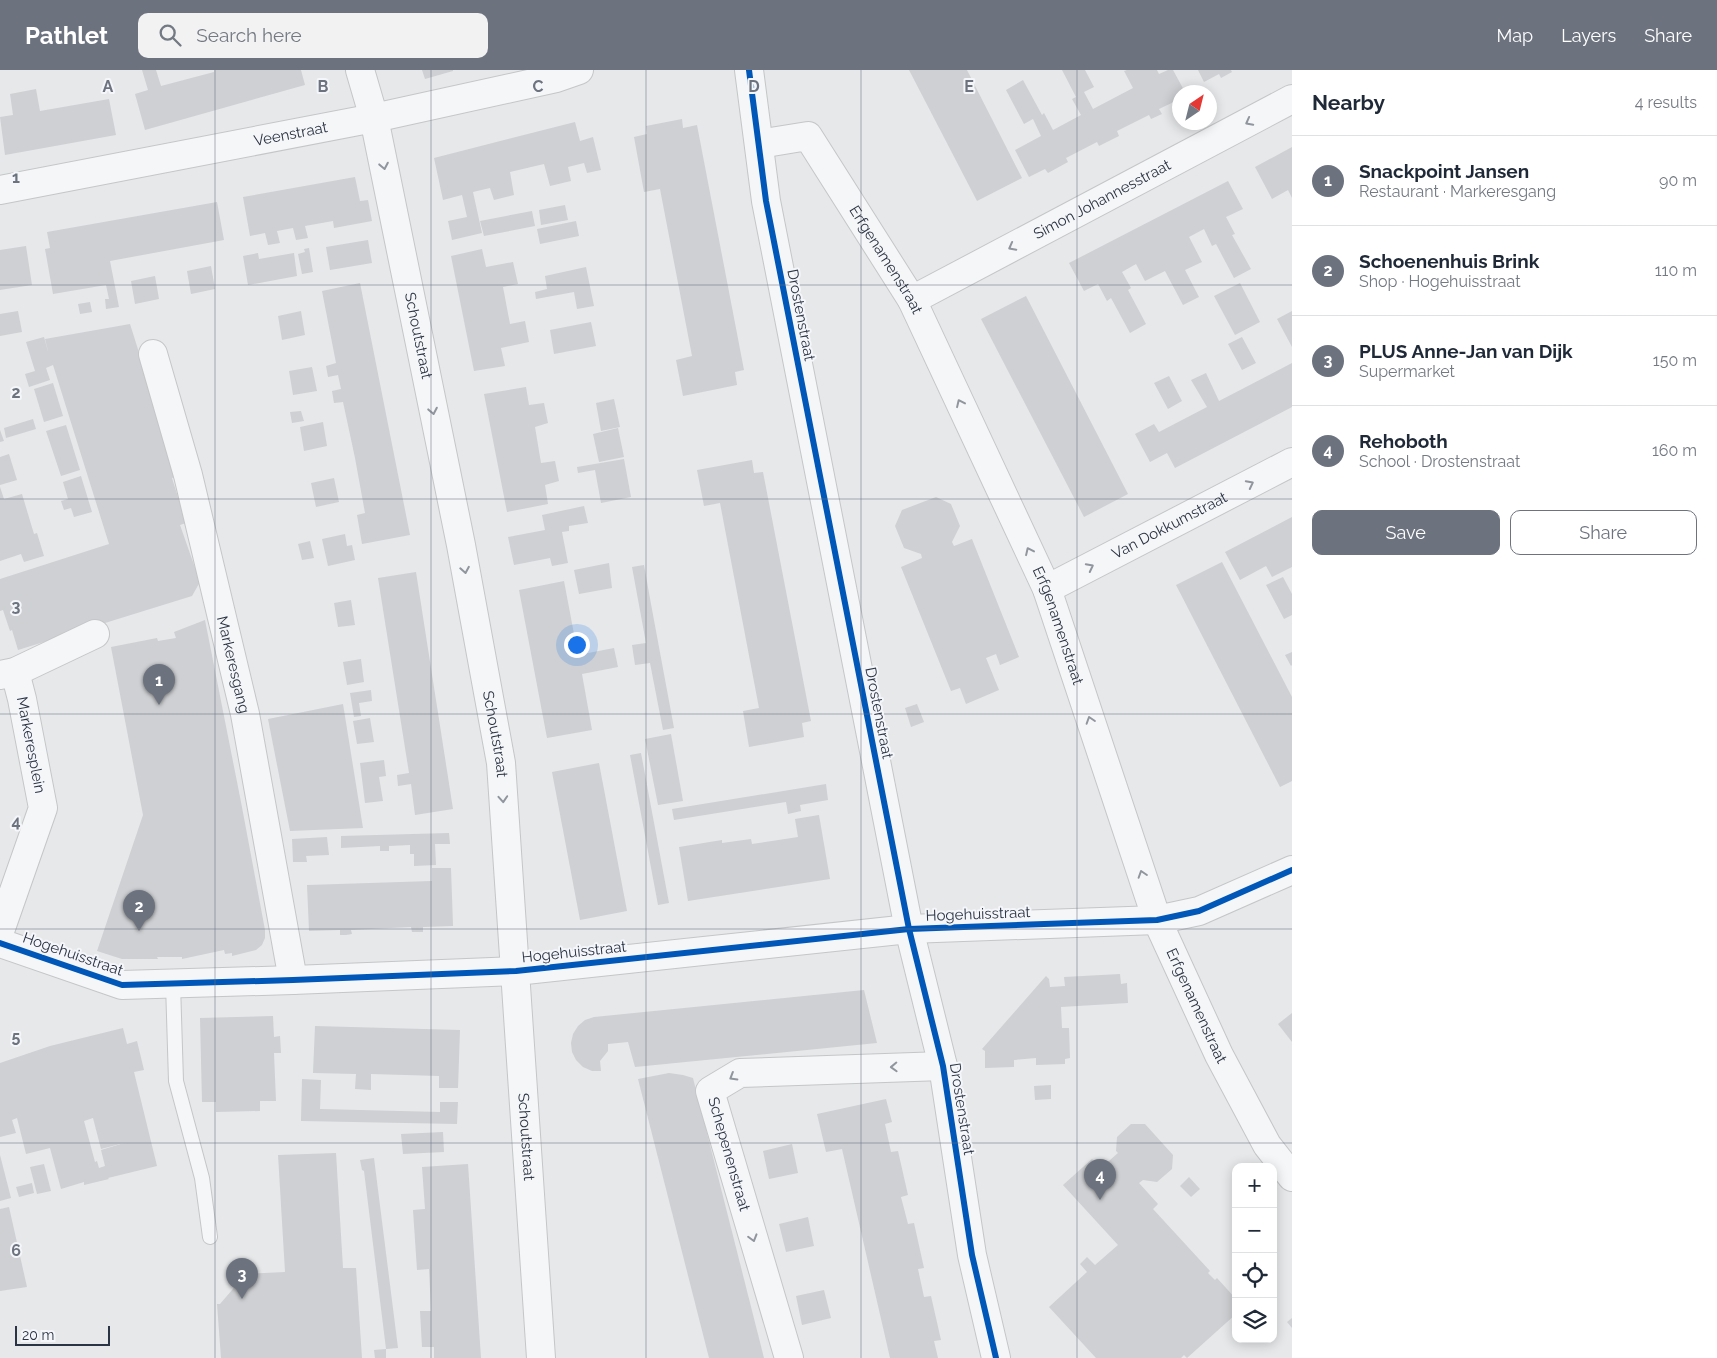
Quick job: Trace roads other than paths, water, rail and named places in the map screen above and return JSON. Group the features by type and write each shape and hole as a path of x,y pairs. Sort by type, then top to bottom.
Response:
{"street":[{"name":"Schoutstraat","path":"360,70 374,118 461,545 501,763 541,1358"},
{"name":"Veenstraat","path":"0,190 374,118 556,78 579,70"},
{"name":"Drostenstraat","path":"748,70 766,201 909,929 943,1066 972,1255 996,1358"},
{"name":"Simon Johannesstraat","path":"912,300 1292,99"},
{"name":"Erfgenamenstraat","path":"759,144 808,136 912,300 1047,589 1157,920 1219,1055 1267,1145 1292,1177"},
{"name":"Markeresgang","path":"153,354 188,475 245,714 293,980"},
{"name":"Van Dokkumstraat","path":"1047,589 1292,462"},
{"path":"8,673 96,634"},
{"name":"Markeresplein","path":"0,931 44,808 22,699 8,673"},
{"name":"Hogehuisstraat","path":"0,942 122,985 516,971 909,929 1157,920 1199,911 1292,870"},
{"name":"Schepenenstraat","path":"789,1358 710,1091 740,1073 943,1066"}],"lane":[{"path":"173,984 176,1081 202,1178 210,1237"}],"place":[{"name":"Snackpoint Jansen","path":"159,705"},
{"name":"Schoenenhuis Brink","path":"139,931"},
{"name":"Rehoboth","path":"1100,1200"},
{"name":"PLUS Anne-Jan van Dijk","path":"242,1299"}]}
